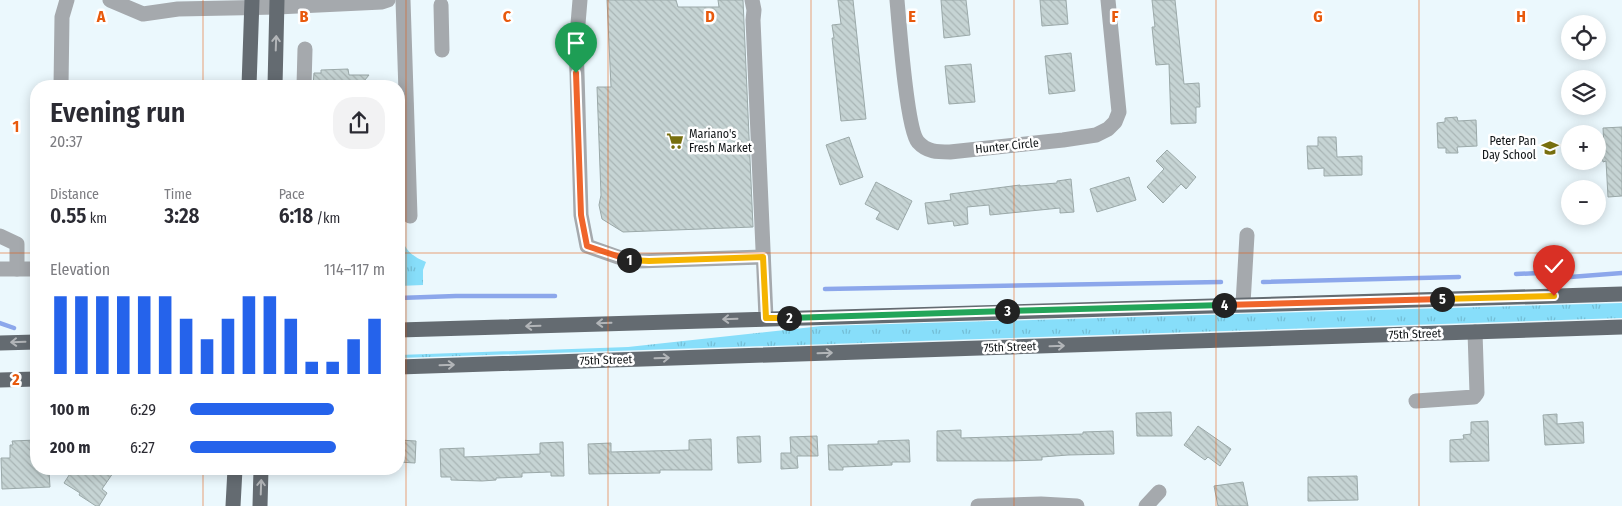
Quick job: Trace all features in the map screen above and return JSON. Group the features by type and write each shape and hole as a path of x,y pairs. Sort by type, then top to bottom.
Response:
{"main road":[{"path":"249,80 252,4"},
{"path":"275,80 277,4"},
{"path":"405,330 1622,294"},
{"name":"75th Street","path":"405,367 1622,327"},
{"path":"0,343 30,342"},
{"path":"0,380 30,379"},
{"path":"233,506 235,475"},
{"path":"260,506 261,475"}],"street":[{"path":"61,80 62,17 67,0"},
{"path":"110,0 143,14 178,9 252,4 382,2 388,0"},
{"path":"403,0 410,216"},
{"path":"580,0 576,73 581,215 587,246 638,261 763,257"},
{"path":"752,0 754,10 766,318"},
{"name":"Hunter Circle","path":"897,0 910,121 916,140 926,149 950,152 1063,140 1096,135 1108,129 1115,122 1119,112 1108,0"},
{"path":"441,5 442,50"},
{"path":"304,80 305,49"},
{"path":"1243,304 1247,234"},
{"path":"0,236 17,244 17,269"},
{"path":"0,269 30,269"},
{"path":"1416,401 1474,397 1477,393 1474,332"},
{"path":"1146,506 1159,492"},
{"path":"978,506 1061,504 1076,506"}],"green space":[{"path":"405,246 415,257 426,262 423,270 423,285 405,286"},
{"path":"1622,303 1622,318 405,358 405,355 628,347 822,326"}],"building":[{"name":"Mariano's Fresh Market","path":"607,0 676,0 678,7 719,7 718,0 743,0 753,227 623,232 602,219 599,205 601,195 597,87 611,87"},
{"path":"838,0 853,0 866,119 841,121 832,38 834,38 832,25 841,24"},
{"path":"941,0 966,0 970,35 944,38"},
{"path":"1040,0 1066,0 1068,24 1042,26"},
{"path":"1152,0 1175,0 1184,84 1199,83 1200,107 1196,107 1196,123 1171,124 1169,64 1156,65 1152,27 1155,27"},
{"path":"1071,53 1075,91 1049,94 1045,56"},
{"path":"971,64 975,102 949,104 945,66"},
{"path":"348,69 349,75 369,75 365,80 313,80 314,73 321,73 321,70"},
{"path":"1457,117 1458,121 1476,120 1477,146 1457,147 1458,153 1446,153 1446,148 1438,148 1437,123 1445,122 1445,118"},
{"path":"1622,127 1622,196 1608,197 1606,128"},
{"path":"849,137 863,177 840,185 826,145"},
{"path":"1318,137 1336,137 1337,157 1362,156 1362,175 1324,176 1324,168 1308,169 1307,146 1318,146"},
{"path":"1167,150 1196,177 1186,189 1181,184 1163,203 1147,187 1164,169 1156,161"},
{"path":"1129,177 1136,200 1097,212 1090,189"},
{"path":"1071,179 1074,212 1060,213 1060,208 990,215 989,205 967,207 968,224 954,226 953,221 928,224 925,203 951,200 950,194 1020,185 1057,183 1057,181"},
{"path":"876,182 912,201 898,230 876,219 880,212 865,204"},
{"path":"1171,412 1172,436 1137,436 1136,413"},
{"path":"1557,414 1557,424 1583,422 1584,443 1545,445 1543,415"},
{"path":"1488,421 1489,461 1450,462 1450,440 1464,439 1463,435 1471,434 1471,422"},
{"path":"1198,426 1231,449 1220,466 1208,457 1205,460 1184,445"},
{"path":"961,430 961,438 1083,434 1083,432 1113,431 1114,454 1042,457 1042,460 937,461 937,431"},
{"path":"760,436 761,462 738,463 737,437"},
{"path":"817,436 818,456 797,456 798,468 781,469 781,453 791,453 790,437"},
{"path":"711,439 712,470 660,470 660,473 589,474 588,444 611,443 611,452 689,450 689,440"},
{"path":"30,440 30,475 49,475 50,487 2,489 1,458 10,458 10,445 13,445 12,441"},
{"path":"405,440 416,441 415,463 405,462"},
{"path":"909,440 910,462 892,462 892,465 843,467 843,470 829,470 828,445 878,444 878,441"},
{"path":"563,442 564,476 551,476 551,472 522,473 522,477 496,478 496,480 482,481 451,480 451,477 441,477 440,449 464,448 464,457 540,454 540,443"},
{"path":"69,475 112,475 102,489 107,493 99,506 79,495 80,493 64,483"},
{"path":"1357,476 1358,500 1308,501 1308,477"},
{"path":"1243,482 1248,506 1218,506 1214,486"}],"waterway":[{"path":"1516,274 1540,273"},
{"path":"1570,277 1622,273"},
{"path":"1263,282 1459,277"},
{"path":"825,289 1221,282"},
{"path":"405,298 555,296"},
{"path":"0,323 14,328"}],"place":[{"name":"Mariano's Fresh Market","path":"675,141"},
{"name":"Peter Pan Day School","path":"1550,148"}],"route":[{"path":"576,73 581,215 587,246 638,261 763,257 766,318 1554,296"}]}
